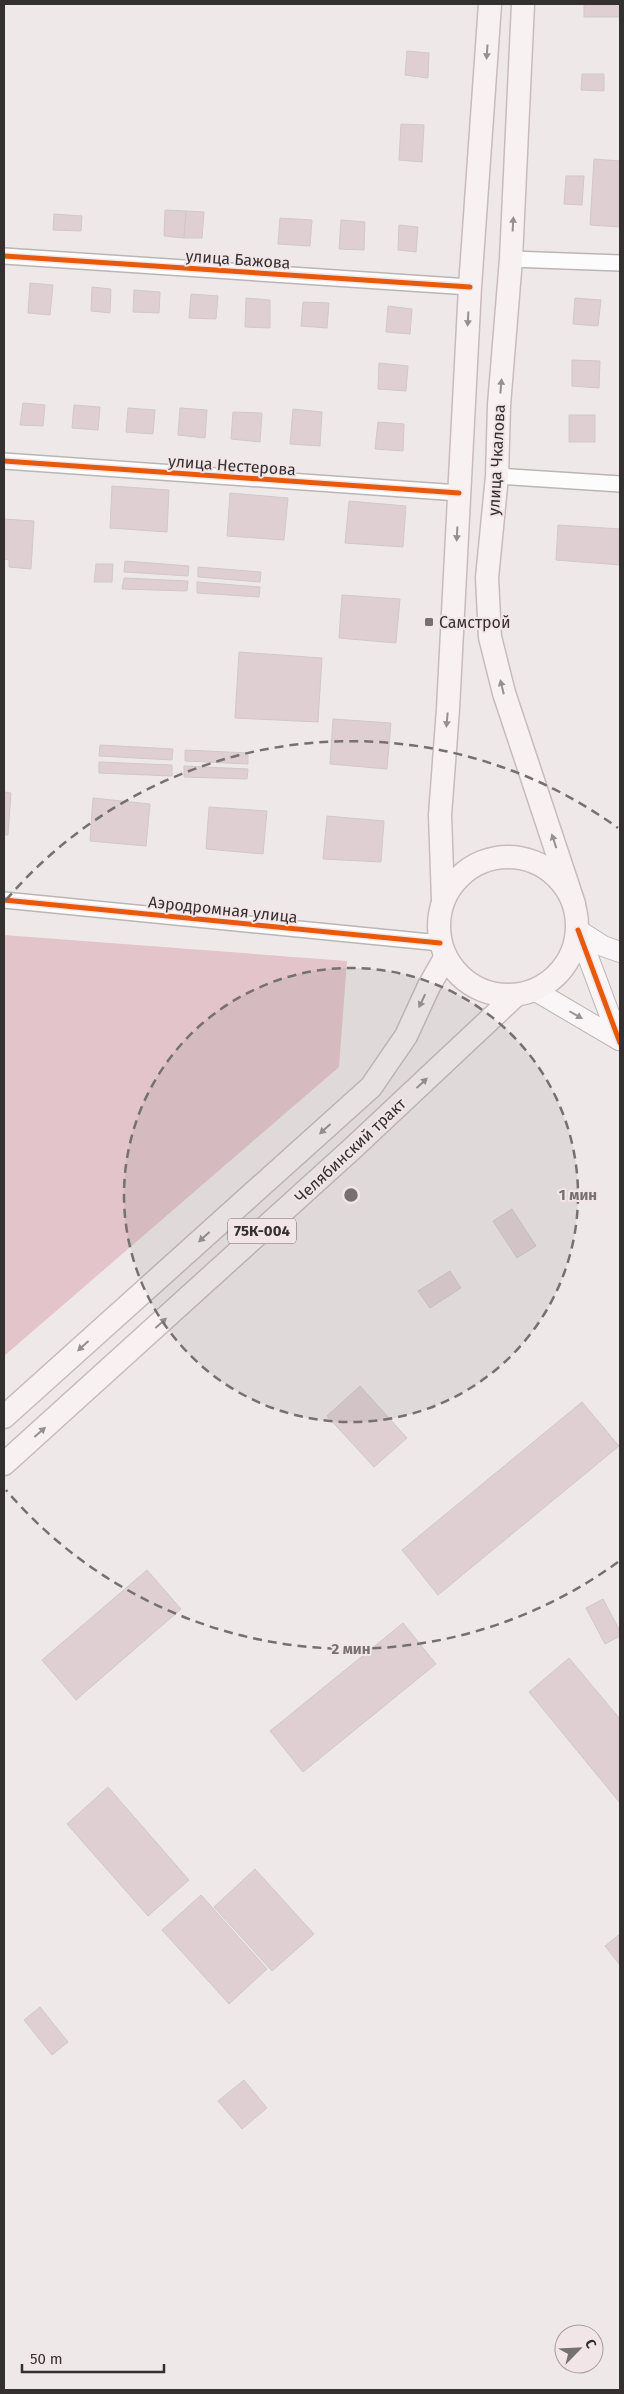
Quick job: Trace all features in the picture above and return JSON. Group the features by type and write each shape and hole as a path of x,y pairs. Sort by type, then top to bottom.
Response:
{"main road":[{"path":"443,900 464,871 497,856 532,860 562,881 574,904 578,930 571,955 556,976 525,992 480,989 460,976 443,951 440,816 449,700 470,288 490,4"},
{"name":"улица Чкалова","path":"524,4 511,259 499,405 497,476 488,578 490,637 504,693 574,904"},
{"name":"Челябинский тракт","path":"4,1416 370,1088 406,1036 443,951"},
{"name":"Челябинский тракт","path":"4,1464 525,992"}],"street":[{"name":"улица Бажова","path":"4,256 470,288"},
{"path":"511,259 620,263"},
{"name":"улица Нестерова","path":"4,461 459,493"},
{"path":"497,476 620,484"},
{"name":"Аэродромная улица","path":"4,900 443,951"},
{"path":"578,930 603,946 620,952"},
{"path":"578,930 620,1041"},
{"path":"525,992 620,1041"}],"shaded area":[{"path":"4,935 347,961 339,1067 4,1356"}],"building":[{"path":"584,4 619,4 619,17 584,17"},
{"path":"407,51 429,53 428,78 405,75"},
{"path":"582,74 604,74 604,91 581,90"},
{"path":"401,124 424,125 422,162 399,160"},
{"path":"594,159 620,161 620,227 590,225"},
{"path":"566,176 584,176 582,205 564,204"},
{"path":"165,210 186,211 184,238 164,236"},
{"path":"186,211 204,212 202,238 184,238"},
{"path":"54,214 82,216 81,231 53,230"},
{"path":"280,218 312,220 310,246 278,244"},
{"path":"341,220 365,222 364,250 339,249"},
{"path":"399,225 418,227 416,252 398,250"},
{"path":"30,283 53,285 50,315 28,313"},
{"path":"92,287 111,289 110,313 91,311"},
{"path":"134,290 160,292 159,313 133,312"},
{"path":"191,294 218,296 216,319 189,318"},
{"path":"246,298 270,300 270,328 245,327"},
{"path":"575,298 601,300 598,326 573,324"},
{"path":"303,302 329,303 327,328 301,326"},
{"path":"388,306 412,309 410,334 386,332"},
{"path":"572,360 600,361 599,388 572,386"},
{"path":"379,363 408,366 406,391 378,389"},
{"path":"23,403 45,405 43,426 20,425"},
{"path":"74,405 100,407 98,430 72,428"},
{"path":"128,408 155,410 153,434 126,432"},
{"path":"180,408 207,410 205,438 178,435"},
{"path":"293,409 322,412 320,446 290,444"},
{"path":"233,412 262,413 260,442 231,439"},
{"path":"569,415 595,415 595,442 569,442"},
{"path":"378,422 404,424 403,451 375,449"},
{"path":"112,486 169,490 167,532 110,528"},
{"path":"230,493 288,498 284,540 227,536"},
{"path":"349,501 406,506 403,547 345,543"},
{"path":"4,519 34,521 31,569 9,567 9,560 4,559"},
{"path":"558,525 620,529 620,565 556,560"},
{"path":"125,561 189,566 188,576 124,572"},
{"path":"96,564 113,564 112,582 94,582"},
{"path":"198,567 261,572 260,582 198,577"},
{"path":"124,578 188,581 187,591 122,589"},
{"path":"197,582 260,587 259,597 197,593"},
{"path":"342,595 400,599 396,643 339,638"},
{"path":"239,652 322,658 318,722 235,718"},
{"path":"333,719 391,723 387,769 330,764"},
{"path":"100,745 173,749 172,760 99,756"},
{"path":"185,750 248,753 248,764 185,761"},
{"path":"99,762 172,765 172,776 99,773"},
{"path":"184,766 248,769 247,779 184,777"},
{"path":"4,792 11,793 8,835 4,835"},
{"path":"93,798 150,804 146,846 90,841"},
{"path":"209,807 267,811 263,854 206,849"},
{"path":"327,816 384,821 381,862 323,859"},
{"path":"512,1209 536,1246 517,1258 493,1221"},
{"path":"450,1271 461,1288 430,1308 418,1291"},
{"path":"360,1386 407,1438 374,1467 327,1416"},
{"path":"582,1402 619,1446 438,1595 402,1550"},
{"path":"147,1570 181,1609 76,1700 42,1660"},
{"path":"603,1599 620,1631 620,1636 605,1644 586,1608"},
{"path":"403,1623 436,1664 303,1772 270,1731"},
{"path":"569,1658 620,1719 620,1803 529,1692"},
{"path":"108,1787 189,1880 148,1916 67,1824"},
{"path":"255,1869 314,1934 272,1971 214,1907"},
{"path":"201,1895 267,1969 229,2004 162,1930"},
{"path":"620,1934 620,1965 605,1946"},
{"path":"40,2007 68,2042 52,2055 24,2020"},
{"path":"244,2080 267,2108 242,2129 218,2101"}],"cycle path":[{"path":"4,256 470,287"},
{"path":"4,461 459,493"},
{"path":"4,900 440,943"},
{"path":"578,930 620,1043"}],"place":[{"name":"Самстрой","path":"429,622"}]}
